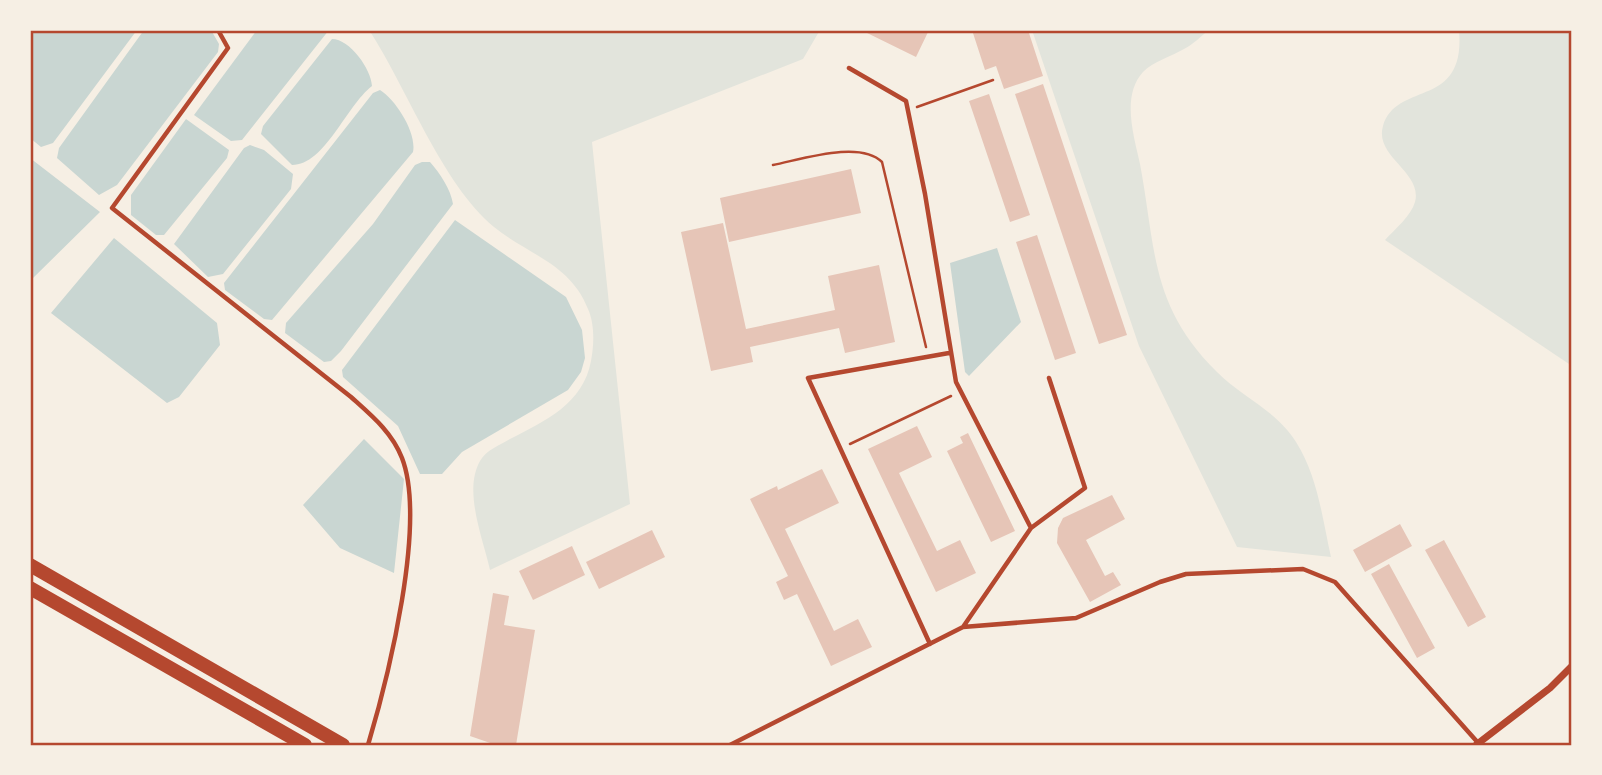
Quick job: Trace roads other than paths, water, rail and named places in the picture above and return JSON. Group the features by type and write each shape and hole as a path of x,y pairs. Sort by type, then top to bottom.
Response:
{"highway":[{"path":"30,565 342,745"},
{"path":"30,588 305,745"}],"street":[{"path":"1478,745 1550,688 1572,666"}],"lane":[{"path":"218,30 228,48 112,208 351,397 383,426 397,447 409,488 407,546 395,639 385,689 368,745"},
{"path":"849,68 906,102 925,194 948,353 960,392 1031,528"},
{"path":"930,644 808,378 948,353"},
{"path":"962,627 1031,528 1085,488 1049,379"},
{"path":"730,745 962,627 1076,618 1160,582 1186,574 1311,570 1335,582 1478,745"}]}
